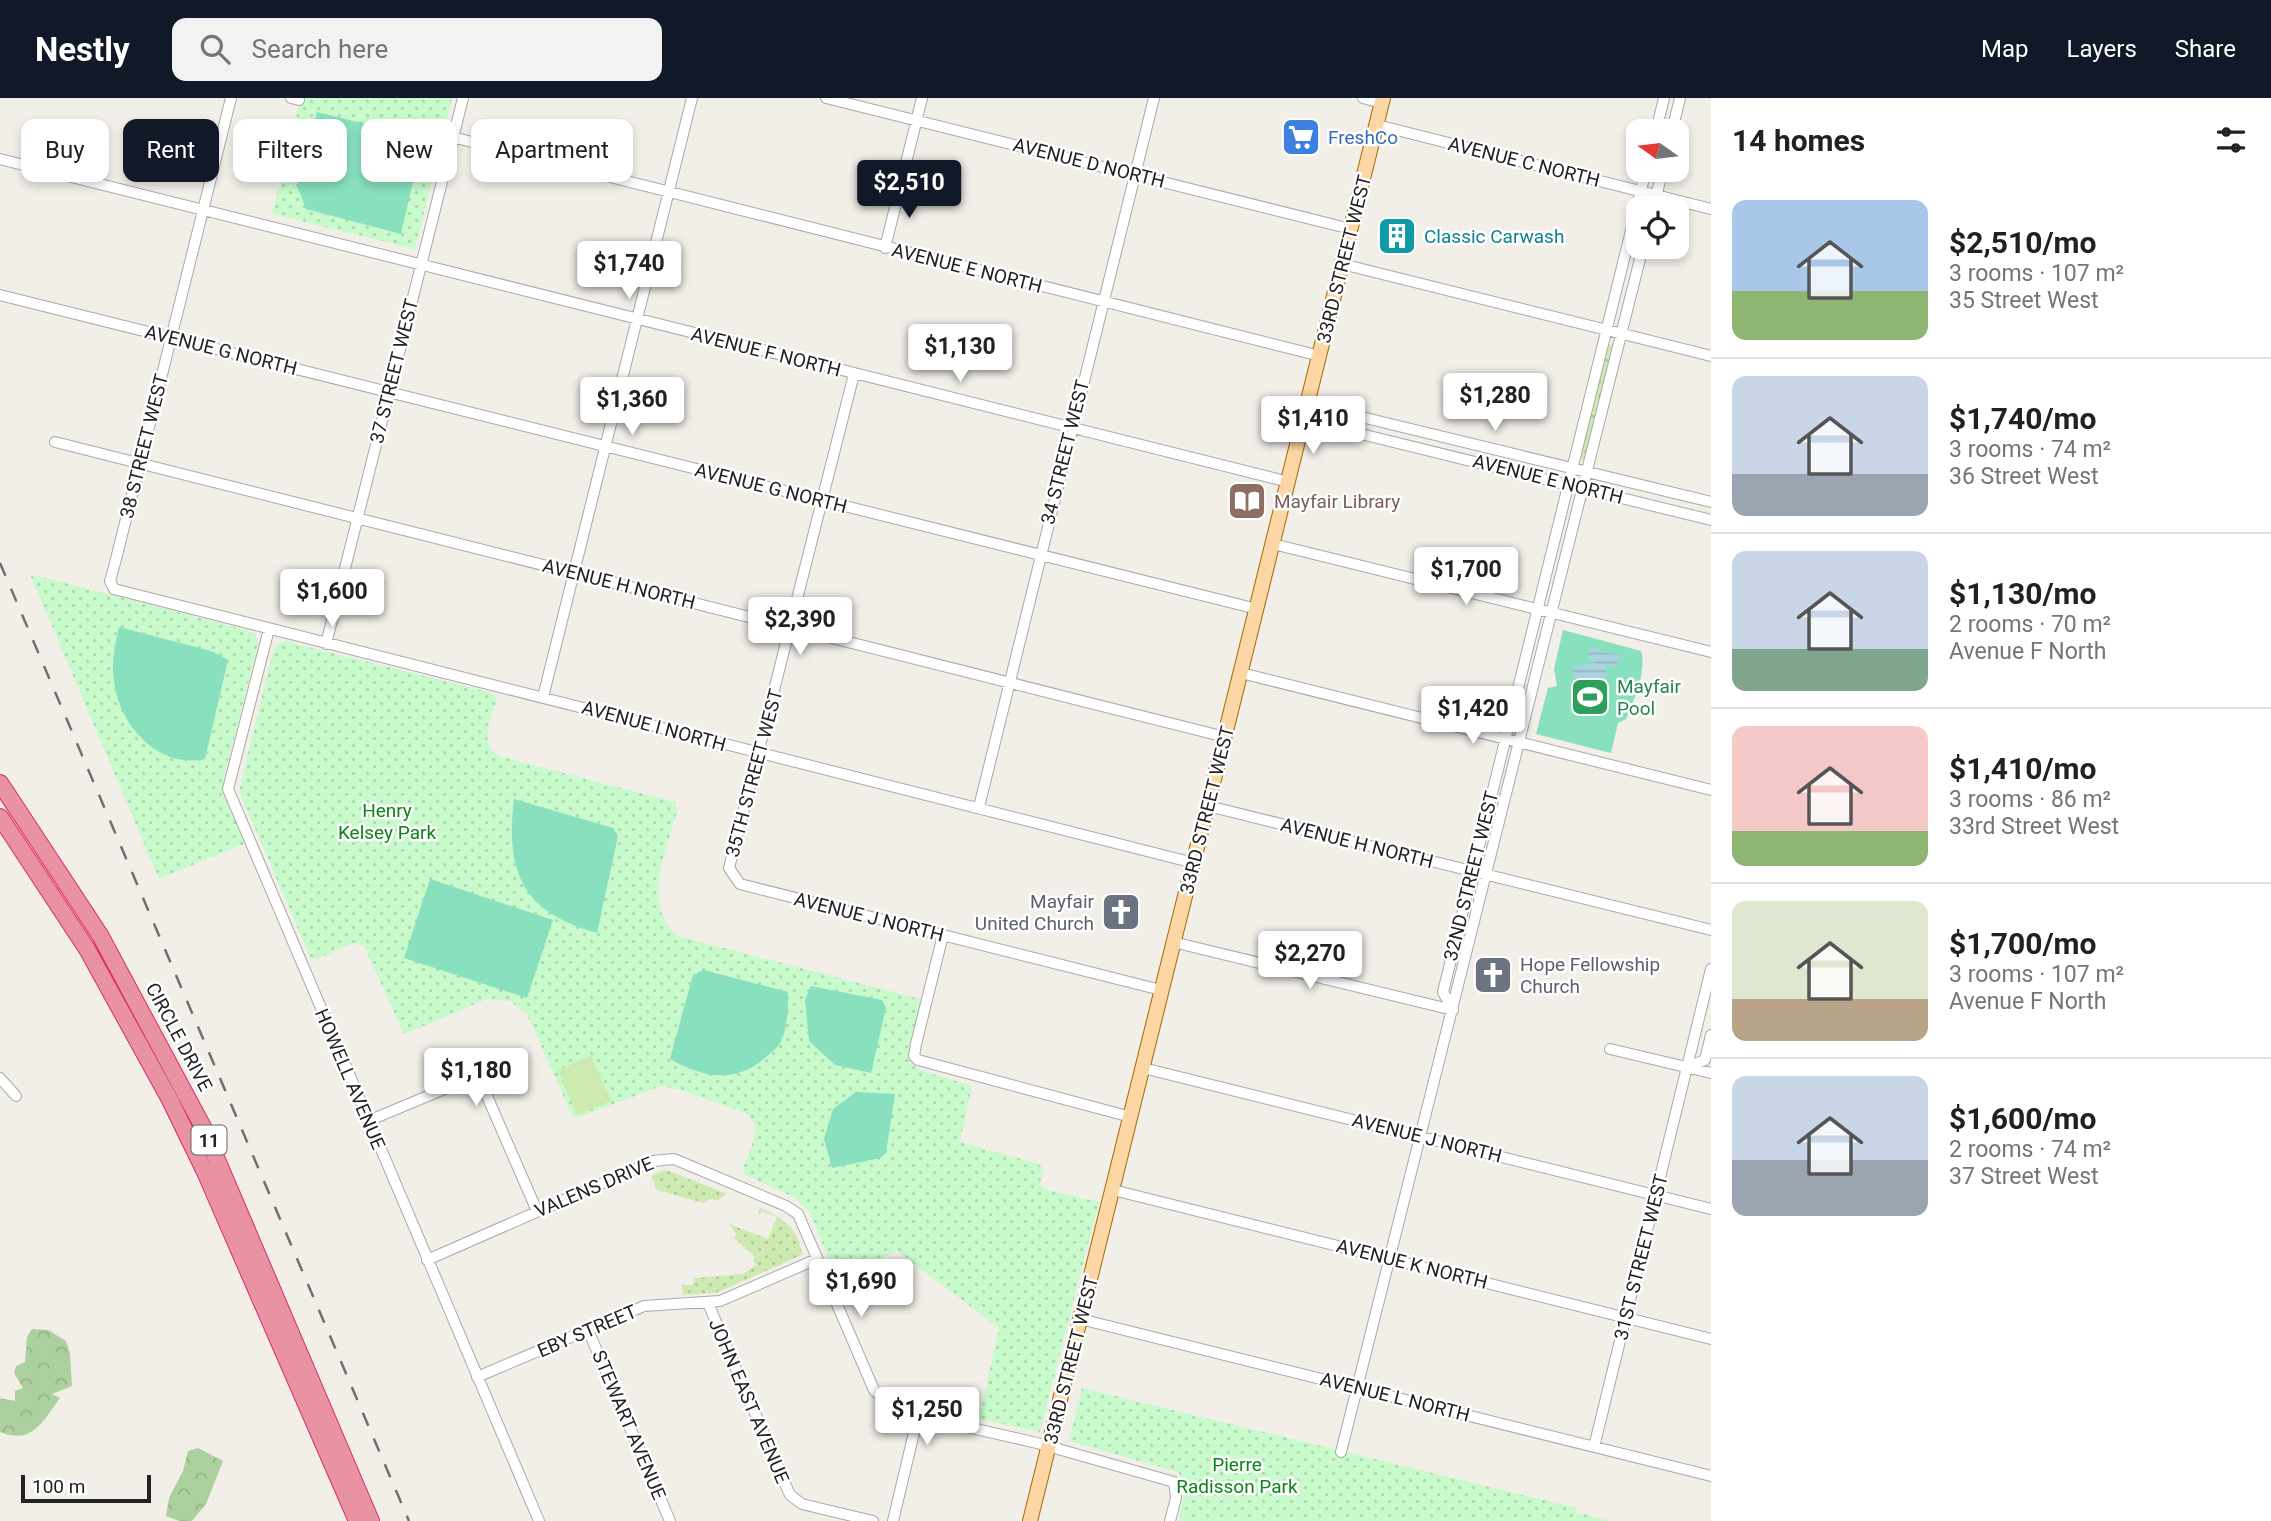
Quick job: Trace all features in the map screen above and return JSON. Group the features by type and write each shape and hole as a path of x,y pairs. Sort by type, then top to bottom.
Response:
{"highway":[{"name":"CIRCLE DRIVE","path":"0,783 100,935 203,1127 371,1521"},
{"name":"CIRCLE DRIVE","path":"0,817 87,949 170,1100 205,1172 358,1521"}],"main road":[{"name":"33RD STREET WEST","path":"1030,1521 1383,100"}],"street":[{"name":"38 STREET WEST","path":"114,589 110,581 231,98"},
{"name":"37 STREET WEST","path":"457,119 463,98"},
{"path":"543,697 692,98"},
{"name":"AVENUE D NORTH","path":"827,98 1350,229"},
{"path":"885,248 922,98"},
{"name":"34 STREET WEST","path":"979,807 1154,98"},
{"path":"1363,98 1383,100"},
{"path":"1659,119 1664,98"},
{"path":"1675,119 1680,98"},
{"name":"AVENUE C NORTH","path":"1377,125 1711,209"},
{"name":"AVENUE E NORTH","path":"457,138 1320,356"},
{"name":"AVENUE F NORTH","path":"0,159 1289,482"},
{"name":"37 STREET WEST","path":"326,644 441,182"},
{"name":"32ND STREET WEST","path":"1453,1010 1443,992 1643,182"},
{"path":"1656,195 1659,182"},
{"name":"32ND STREET WEST","path":"1341,1452 1640,259"},
{"path":"1342,264 1711,356"},
{"name":"AVENUE G NORTH","path":"0,295 1257,609"},
{"name":"35TH STREET WEST","path":"740,884 729,868 854,374"},
{"name":"AVENUE E NORTH","path":"1308,404 1711,502"},
{"name":"AVENUE E NORTH","path":"1304,420 1711,520"},
{"name":"AVENUE H NORTH","path":"55,442 1225,737"},
{"path":"1273,544 1711,652"},
{"name":"AVENUE I NORTH","path":"114,589 1194,863"},
{"name":"HOWELL AVENUE","path":"269,629 229,789 539,1521"},
{"path":"1241,673 1711,790"},
{"name":"AVENUE H NORTH","path":"1208,806 1471,873 1711,930"},
{"name":"AVENUE J NORTH","path":"740,884 1161,990"},
{"path":"943,936 916,1044 914,1056 918,1060 1131,1117"},
{"path":"1173,942 1453,1010"},
{"name":"31ST STREET WEST","path":"1594,1447 1711,969"},
{"path":"1687,1067 1705,1060 1711,1035"},
{"path":"1610,1049 1711,1073"},
{"name":"AVENUE J NORTH","path":"1143,1068 1711,1209"},
{"path":"0,1078 16,1097"},
{"path":"368,1121 466,1080 480,1080 537,1211"},
{"name":"VALENS DRIVE","path":"427,1260 659,1159 674,1159 792,1209 798,1214 874,1390 890,1405 918,1416 1049,1447 1174,1482 1177,1498 1170,1521"},
{"name":"AVENUE K NORTH","path":"1113,1190 1711,1339"},
{"name":"EBY STREET","path":"477,1377 644,1306 720,1301 817,1259"},
{"name":"JOHN EAST AVENUE","path":"708,1303 790,1495 802,1504 873,1521"},
{"name":"AVENUE L NORTH","path":"1080,1320 1711,1476"},
{"name":"STEWART AVENUE","path":"588,1330 670,1521"},
{"path":"893,1521 918,1416"}],"green space":[{"path":"301,98 452,98 447,119 361,119 361,182 431,182 415,249 272,214 280,182 347,182 347,119 296,119"},
{"path":"317,112 345,119 315,119"},
{"path":"347,119 361,123 361,182 413,182 401,234 306,209 297,186 298,182 347,182"},
{"path":"1607,344 1615,346 1586,461 1580,459"},
{"path":"30,574 247,630 256,635 258,644 223,782 225,797 246,843 159,879"},
{"path":"119,627 211,651 228,660 205,759 172,757 157,750 133,728 117,697 113,674"},
{"name":"Mayfair Pool","path":"1563,630 1641,651 1639,685 1626,719 1618,723 1611,753 1536,734 1548,688 1557,686 1554,669"},
{"name":"Henry Kelsey Park","path":"285,641 493,693 497,698 488,737 492,750 498,756 675,802 677,811 663,860 658,893 660,909 678,936 920,999 922,1004 909,1054 911,1063 920,1070 972,1086 960,1142 1039,1164 1043,1170 1040,1183 1044,1189 1099,1202 1040,1432 979,1419 999,1328 897,1251 837,1278 809,1211 795,1198 744,1174 743,1168 755,1133 752,1120 747,1114 684,1091 661,1086 576,1118 571,1113 527,1014 510,1001 487,999 404,1034 364,946 353,943 317,959 311,959 239,791 273,651 278,644"},
{"path":"514,799 613,828 618,836 597,933 552,914 536,901 524,886 513,848"},
{"path":"430,879 553,920 527,998 404,958"},
{"path":"703,970 788,992 788,1011 780,1043 755,1066 732,1075 707,1074 670,1059 693,975"},
{"path":"811,986 882,1000 886,1008 871,1073 835,1065 809,1041 805,1000"},
{"path":"591,1056 611,1101 577,1115 558,1070"},
{"path":"856,1092 895,1094 886,1153 880,1158 832,1168 824,1139 833,1109"},
{"path":"664,1170 727,1194 718,1200 710,1199 704,1203 657,1190 651,1176"},
{"path":"760,1208 776,1215 788,1225 797,1238 802,1255 716,1293 683,1295 682,1285 692,1285 695,1278 743,1274 756,1265 753,1260 755,1257 733,1237 737,1235 729,1224 768,1239 777,1217 762,1211 757,1217"},
{"path":"32,1329 48,1330 66,1341 70,1353 72,1386 52,1394 60,1398 36,1429 21,1436 11,1435 0,1432 0,1398 15,1401 15,1391 23,1388 14,1373 16,1366 25,1362 27,1337"},
{"name":"Pierre Radisson Park","path":"1082,1388 1577,1508 1576,1512 1611,1521 1179,1521 1186,1485 1178,1472 1069,1441"},
{"path":"198,1448 223,1461 206,1504 192,1521 179,1521 166,1516 169,1498 183,1471 188,1451"}],"water":[{"path":"1592,647 1605,653 1621,654 1615,668 1605,664 1607,677 1575,684 1572,667 1595,663 1587,655"}],"railway":[{"path":"0,563 409,1521"}],"place":[{"name":"FreshCo","path":"1301,137"},
{"name":"Classic Carwash","path":"1397,236"},
{"name":"Mayfair Library","path":"1247,501"},
{"name":"Mayfair Pool","path":"1590,697"},
{"name":"Mayfair United Church","path":"1121,912"},
{"name":"Hope Fellowship Church","path":"1493,975"}]}
